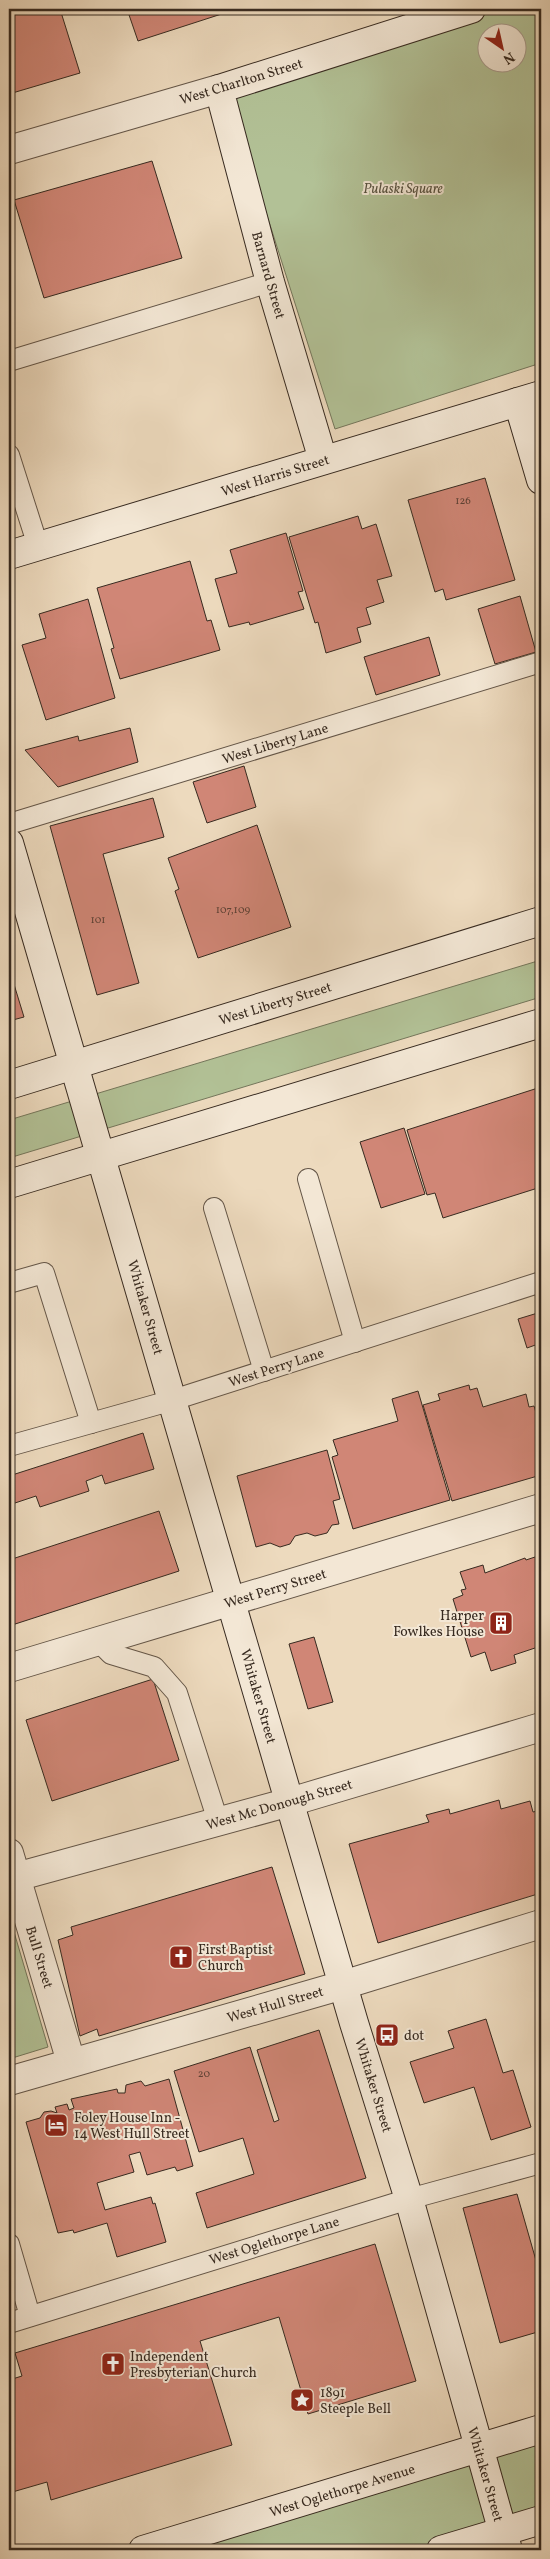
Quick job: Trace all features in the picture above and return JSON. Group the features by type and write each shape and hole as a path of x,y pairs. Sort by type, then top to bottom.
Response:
{"main road":[{"name":"West Charlton Street","path":"9,150 219,89 429,15 471,9"},
{"name":"Barnard Street","path":"219,89 270,282 323,460"},
{"name":"West Harris Street","path":"9,555 530,398"},
{"path":"530,398 541,480"},
{"name":"Whitaker Street","path":"9,843 343,1985 409,2198 506,2541"},
{"name":"West Liberty Street","path":"9,1085 541,921"},
{"path":"9,1184 541,1023"},
{"name":"West Perry Street","path":"9,1668 541,1508"},
{"name":"West Mc Donough Street","path":"12,1865 218,1822 541,1727"},
{"name":"Bull Street","path":"12,1865 71,2062"},
{"name":"West Hull Street","path":"9,2081 343,1985 541,1924"},
{"name":"West Oglethorpe Avenue","path":"143,2550 541,2429"},
{"path":"441,2550 506,2541 541,2520"}],"lane":[{"path":"9,361 270,282"},
{"path":"9,456 38,546"},
{"name":"West Liberty Lane","path":"9,824 541,662"},
{"path":"308,1179 355,1342"},
{"path":"214,1208 264,1370"},
{"path":"9,1283 44,1273 91,1423"},
{"name":"West Perry Lane","path":"9,1446 173,1400 541,1282"},
{"path":"98,1641 111,1654 154,1667 177,1693 218,1822"},
{"name":"West Oglethorpe Lane","path":"9,2323 409,2198 541,2163"},
{"path":"9,2244 30,2316"}],"green space":[{"name":"Pulaski Square","path":"498,9 541,9 541,363 335,429 229,96"},
{"path":"541,960 541,997 9,1158 9,1120"},
{"path":"9,1915 48,2047 9,2059"},
{"path":"541,2424 541,2515 426,2550 116,2550"}],"building":[{"path":"9,9 60,9 80,73 9,94"},
{"path":"127,9 237,9 138,41"},
{"path":"152,161 182,258 44,298 14,200"},
{"path":"485,478 515,580 446,600 443,589 435,592 408,500"},
{"path":"358,516 362,529 376,524 392,576 377,580 384,602 366,608 371,624 357,628 361,642 326,653 318,622 315,623 289,537"},
{"path":"286,533 303,591 298,592 304,609 250,625 249,622 229,627 215,579 237,573 230,550"},
{"path":"190,561 207,621 211,620 220,650 120,679 111,649 114,648 97,588"},
{"path":"520,596 536,652 495,664 478,609"},
{"path":"88,599 115,698 46,720 22,645 46,638 39,614"},
{"path":"429,637 440,675 376,695 364,657"},
{"path":"130,728 138,762 58,787 25,750 78,736 79,741"},
{"path":"244,766 256,807 207,823 193,782"},
{"path":"153,798 164,837 103,854 139,983 97,995 50,826"},
{"path":"257,825 291,927 198,958 175,891 179,889 168,858"},
{"path":"9,968 24,1017 9,1021"},
{"path":"541,1087 541,1187 443,1218 435,1193 427,1195 407,1130"},
{"path":"404,1128 425,1194 381,1208 360,1142"},
{"path":"541,1312 541,1343 527,1348 518,1319"},
{"path":"469,1385 470,1390 477,1388 483,1407 526,1394 529,1407 534,1406 541,1429 541,1475 452,1501 423,1405 440,1400 438,1394"},
{"path":"418,1391 450,1500 353,1529 332,1457 338,1455 333,1440 398,1421 392,1399"},
{"path":"143,1433 154,1469 105,1484 102,1475 86,1481 89,1491 40,1507 36,1496 9,1505 9,1476"},
{"path":"327,1450 340,1499 333,1501 339,1524 332,1525 327,1533 315,1536 307,1533 295,1536 290,1544 280,1547 270,1543 256,1547 237,1476"},
{"path":"159,1511 179,1571 9,1626 9,1560"},
{"name":"Harper Fowlkes House","path":"541,1555 541,1646 514,1655 516,1663 491,1671 485,1652 471,1657 453,1599 463,1595 461,1590 466,1589 460,1572 483,1565 485,1573 525,1558 526,1560"},
{"path":"314,1637 333,1702 308,1709 289,1644"},
{"path":"153,1679 179,1760 52,1801 26,1720"},
{"path":"499,1800 501,1809 530,1801 533,1812 541,1810 541,1893 378,1943 349,1844 429,1822 426,1815 449,1809 450,1814"},
{"name":"First Baptist Church","path":"272,1867 305,1974 99,2036 97,2029 80,2036 58,1940 73,1935 71,1927"},
{"path":"486,2019 503,2073 513,2070 531,2127 491,2140 474,2087 424,2103 410,2062 454,2048 448,2031"},
{"path":"319,2030 366,2178 207,2228 196,2193 254,2174 243,2138 199,2152 174,2071 250,2047 274,2122 279,2120 257,2050"},
{"path":"169,2079 193,2166 177,2171 175,2167 147,2175 140,2152 129,2155 134,2172 97,2183 105,2210 151,2197 153,2204 155,2203 166,2242 117,2257 107,2223 74,2233 73,2230 58,2233 26,2122 40,2118 44,2112 51,2111 57,2113 55,2107 67,2104 69,2110 74,2108 71,2099 117,2089 118,2093 125,2093 126,2085 141,2081 145,2086"},
{"path":"517,2194 541,2278 541,2331 500,2343 463,2208"},
{"name":"Independent Presbyterian Church","path":"375,2244 416,2381 308,2414 279,2317 200,2341 232,2445 51,2500 47,2482 9,2493 9,2380 22,2376 15,2353"}],"place":[{"name":"Harper Fowlkes House","path":"501,1623"},
{"name":"First Baptist Church","path":"181,1957"},
{"name":"dot","path":"387,2035"},
{"name":"Foley House Inn - 14 West Hull Street","path":"56,2125"},
{"name":"Independent Presbyterian Church","path":"113,2364"},
{"name":"1891 Steeple Bell","path":"302,2400"}]}
